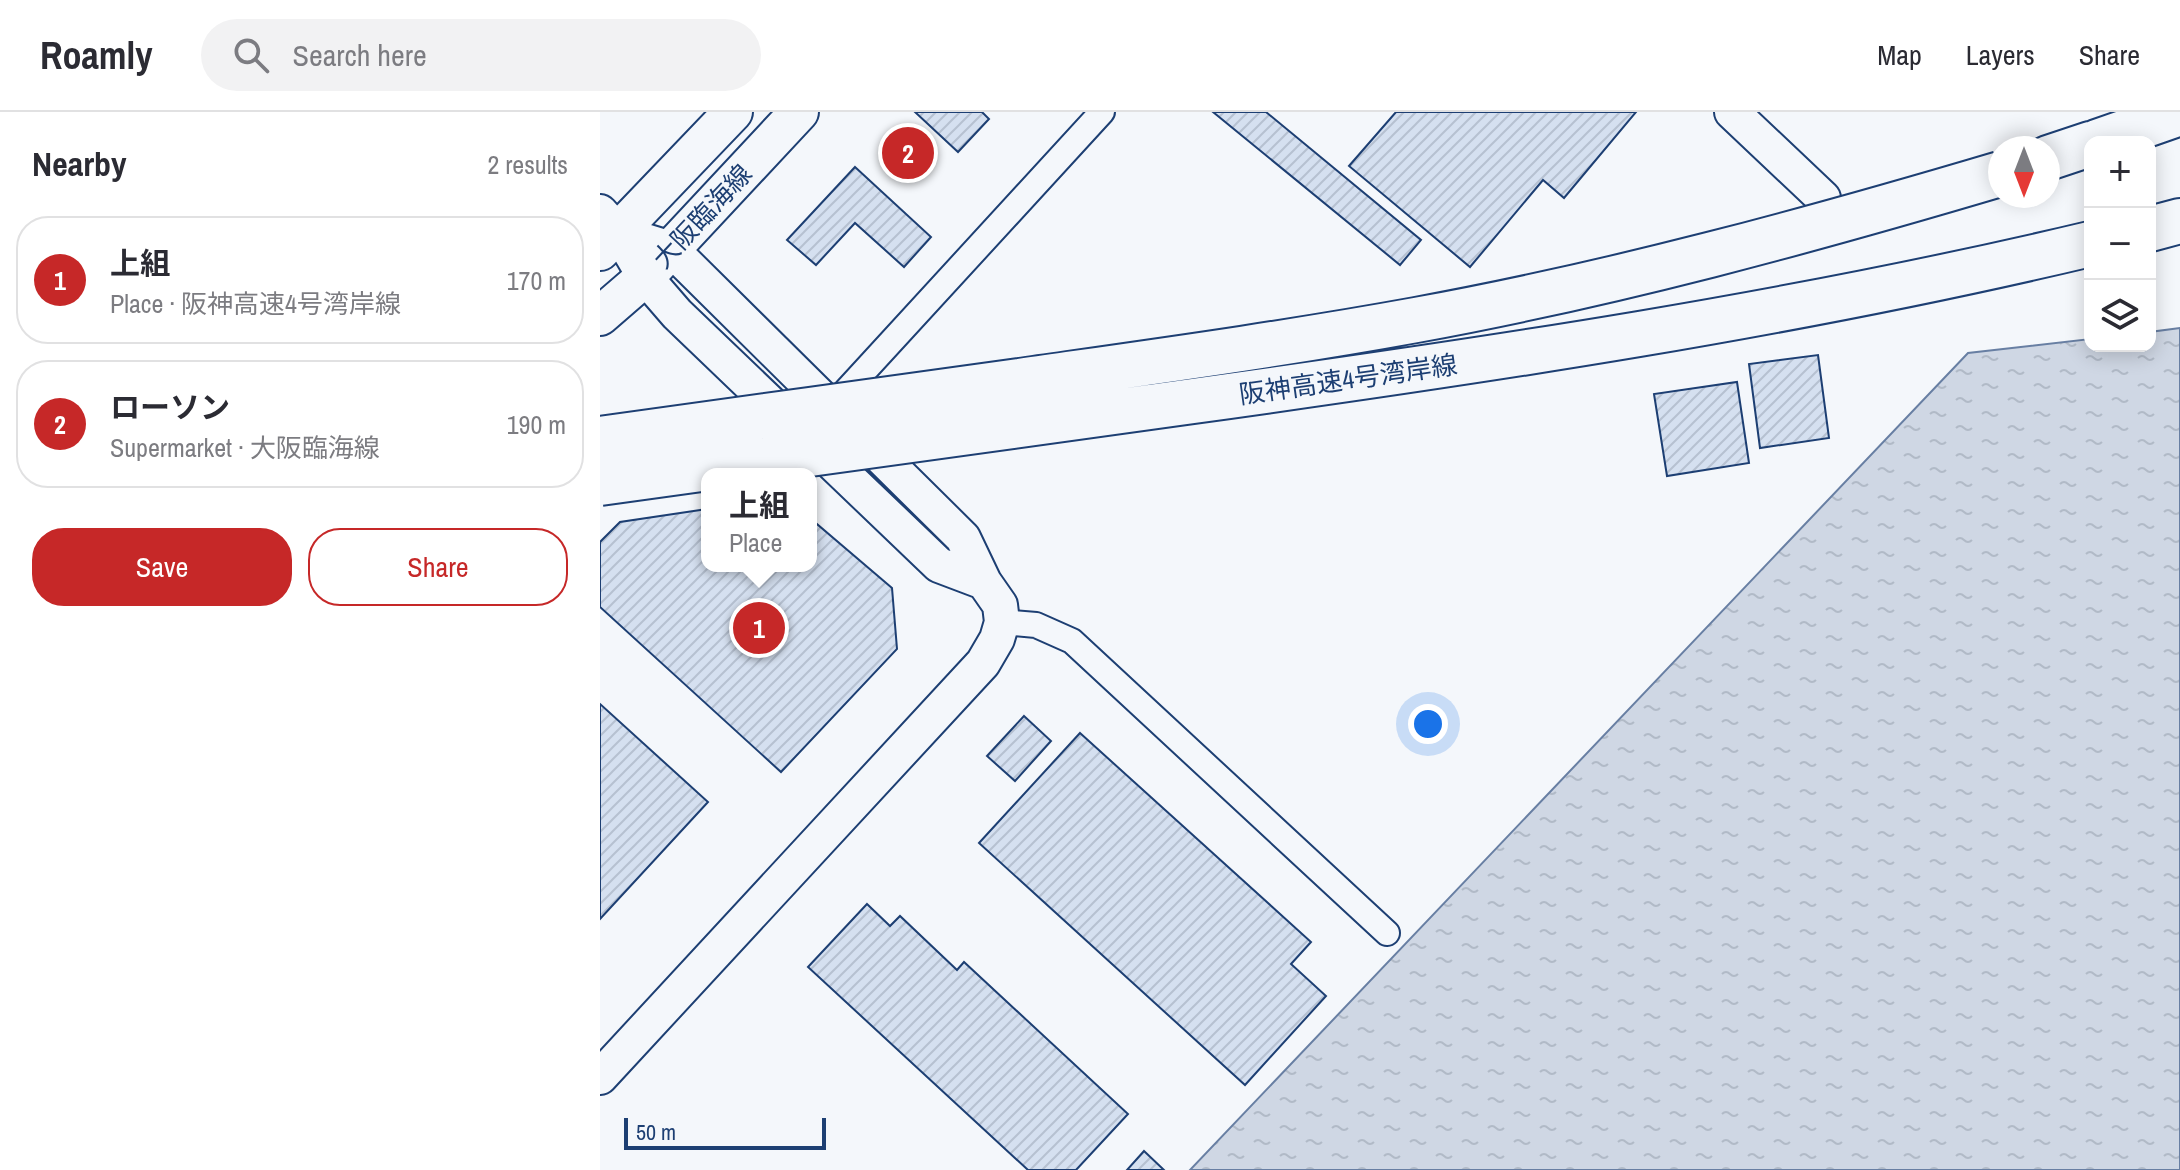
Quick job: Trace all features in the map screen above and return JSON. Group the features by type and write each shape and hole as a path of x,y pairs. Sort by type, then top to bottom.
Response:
{"highway":[{"path":"2114,136 2180,113"},
{"path":"2060,154 2084,146"},
{"name":"阪神高速4号湾岸線","path":"600,439 1264,347 1420,320 1724,250 1988,178"},
{"path":"2156,227 2180,221"},
{"name":"阪神高速4号湾岸線","path":"709,468 1568,346 1872,292 2084,245"},
{"name":"阪神高速4号湾岸線","path":"600,483 701,469"}],"main road":[{"name":"大阪臨海線","path":"606,232 733,112"},
{"name":"大阪臨海線","path":"600,316 645,277 799,112"}],"street":[{"path":"829,408 1102,112"},
{"path":"1732,112 1823,198"},
{"path":"600,1077 983,663 997,639 1002,622 1000,605 984,582 963,538 671,249 606,232"},
{"path":"606,232 688,324 939,565 984,582"},
{"path":"1002,622 1036,625 1072,641 1387,933"}],"water":[{"path":"2180,328 2180,1170 1190,1170 1968,353 2084,340 2084,352 2156,352 2156,331"}],"building":[{"path":"915,112 982,112 989,119 958,152"},
{"path":"1213,112 1266,112 1421,240 1400,265"},
{"path":"1396,112 1636,112 1564,198 1543,180 1470,267 1349,166"},
{"path":"855,167 931,237 904,267 855,223 816,265 787,240"},
{"path":"1818,355 1829,438 1760,448 1749,364"},
{"path":"1737,382 1749,463 1667,476 1654,394"},
{"path":"701,510 701,572 817,572 817,524 892,588 897,649 781,772 600,607 600,542 620,522"},
{"path":"600,704 708,802 600,919"},
{"path":"1024,716 1051,741 1015,781 987,756"},
{"path":"1080,733 1311,942 1291,964 1326,996 1245,1085 979,843"},
{"path":"867,904 890,926 900,916 957,970 964,962 1128,1114 1076,1170 1028,1170 808,967"},
{"path":"1144,1151 1164,1170 1127,1170"}],"place":[{"name":"ローソン","path":"908,153"},
{"name":"上組","path":"759,628"}]}
